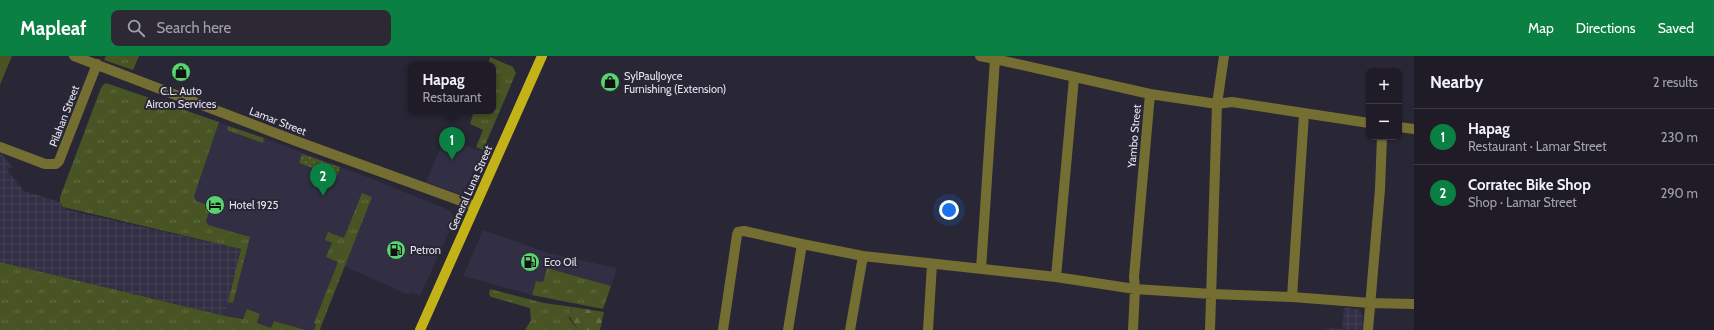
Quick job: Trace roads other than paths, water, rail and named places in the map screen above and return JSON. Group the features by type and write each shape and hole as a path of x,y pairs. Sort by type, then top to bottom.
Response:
{"main road":[{"name":"General Luna Street","path":"420,330 542,56"}],"street":[{"name":"Lamar Street","path":"74,56 296,141 475,206"},
{"path":"980,56 1150,94"},
{"path":"1210,330 1217,104 1224,56"},
{"path":"980,269 995,59"},
{"name":"Pilahan Street","path":"0,147 46,164 56,164 59,161 96,64"},
{"path":"1056,277 1074,78"},
{"name":"Yambo Street","path":"1133,330 1135,289 1134,277 1150,94 1217,104 1232,102 1366,123"},
{"path":"1292,297 1304,114"},
{"path":"1402,127 1414,129"},
{"path":"1368,330 1380,189 1382,140"},
{"path":"723,330 738,232 744,230 862,256 1056,277 1135,289 1292,297 1370,303 1414,304"},
{"path":"788,330 802,244"},
{"path":"850,330 862,256"},
{"path":"928,330 932,264"}],"place":[{"name":"C.L. Auto Aircon Services","path":"181,72"},
{"name":"SylPaulJoyce Furnishing (Extension)","path":"610,82"},
{"name":"Hapag","path":"452,160"},
{"name":"Corratec Bike Shop","path":"323,196"},
{"name":"Hotel 1925","path":"215,205"},
{"name":"Petron","path":"396,250"},
{"name":"Eco Oil","path":"530,262"}]}
